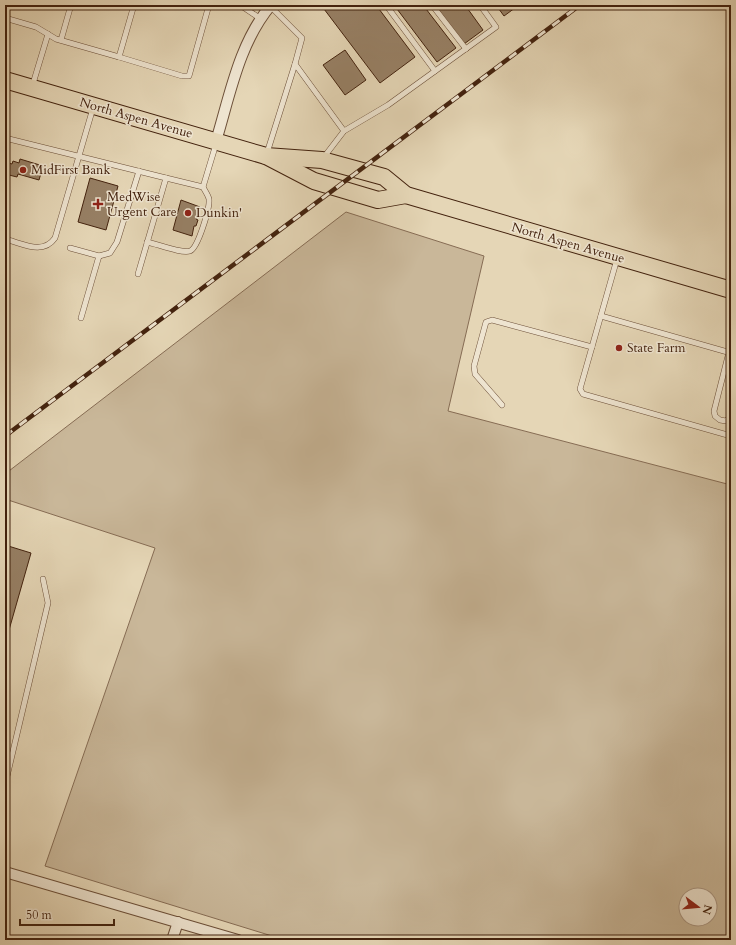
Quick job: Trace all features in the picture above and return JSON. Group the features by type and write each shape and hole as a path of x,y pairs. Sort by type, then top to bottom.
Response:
{"main road":[{"name":"North Aspen Avenue","path":"5,80 266,156 314,181 378,200 406,195"},
{"name":"North Aspen Avenue","path":"266,156 322,160 384,177 406,195 731,290"}],"street":[{"path":"216,141 236,70 254,29 271,6"},
{"path":"5,872 238,940"},
{"path":"172,940 178,922"}],"lane":[{"path":"61,40 71,5"},
{"path":"119,57 134,5"},
{"path":"5,18 36,27 61,40 182,76 190,76 209,5"},
{"path":"240,5 261,19"},
{"path":"386,5 435,72"},
{"path":"432,5 466,50"},
{"path":"322,160 344,131 388,105 496,27 480,5"},
{"path":"266,156 302,38 271,6"},
{"path":"32,88 48,34"},
{"path":"295,64 344,131"},
{"path":"6,240 38,248 44,248 51,244 55,238 93,106"},
{"path":"5,138 203,187"},
{"path":"148,242 183,251 192,250 195,247 198,242 208,207 209,198 203,187 216,141"},
{"path":"70,248 99,256 110,253 117,242 139,171"},
{"path":"138,274 166,178"},
{"path":"81,318 99,256"},
{"path":"618,258 580,389 583,394 731,436"},
{"path":"601,316 730,352 714,411 715,416 720,420 726,421 731,416"},
{"path":"502,405 475,374 474,366 486,322 492,320 592,347"},
{"path":"5,785 48,603 43,579"}],"shaded area":[{"path":"346,212 484,256 448,411 731,485 731,940 285,940 45,866 155,548 5,499 5,474"}],"building":[{"path":"321,5 376,5 415,57 380,83"},
{"path":"394,5 423,5 456,48 437,62"},
{"path":"435,5 465,5 483,30 464,44"},
{"path":"496,5 519,5 504,16"},
{"path":"345,50 366,80 345,95 323,65"},
{"name":"MidFirst Bank","path":"20,159 43,166 39,180 18,174 17,177 5,174 5,162 12,164 13,161 19,163"},
{"name":"MedWise Urgent Care","path":"90,178 118,186 106,230 78,222"},
{"name":"Dunkin'","path":"181,200 200,207 196,219 198,220 196,226 194,226 192,236 173,230"},
{"path":"5,545 31,553 7,637 5,637"}],"railway":[{"path":"5,436 580,5"}],"place":[{"name":"MidFirst Bank","path":"23,170"},
{"name":"MedWise Urgent Care","path":"98,204"},
{"name":"Dunkin'","path":"188,213"},
{"name":"State Farm","path":"619,348"}]}
